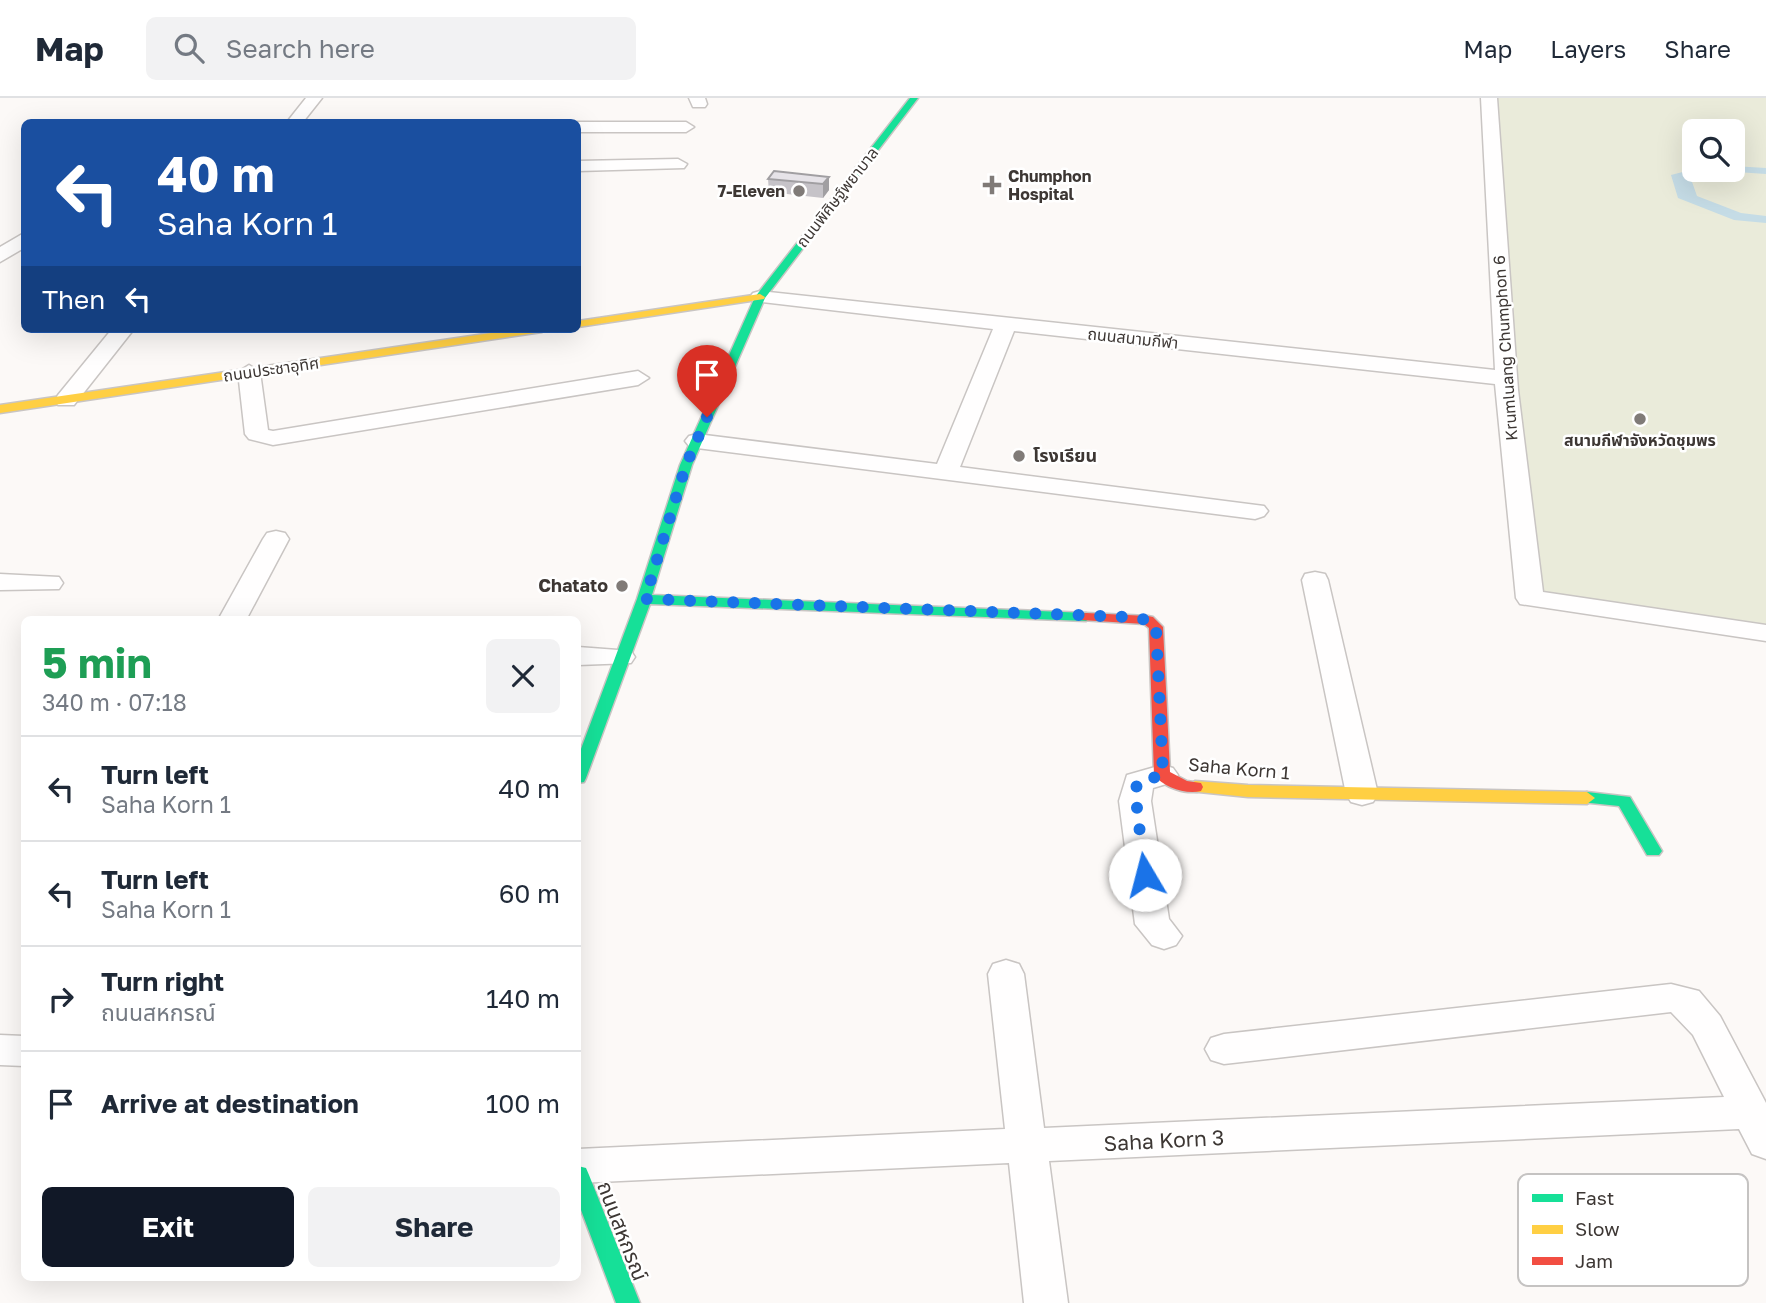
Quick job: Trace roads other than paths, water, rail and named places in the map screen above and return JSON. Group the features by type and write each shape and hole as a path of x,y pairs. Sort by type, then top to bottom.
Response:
{"street":[{"path":"297,119 314,98"},
{"name":"ถนนพิศิษฐ์พยาบาล","path":"760,297 914,98"},
{"name":"Krumluang Chumphon 6","path":"1489,98 1506,379 1530,598 1766,633"},
{"path":"581,127 686,127"},
{"path":"581,166 678,164"},
{"path":"0,231 21,236"},
{"path":"0,256 21,239"},
{"path":"581,324 760,297"},
{"path":"581,770 645,599 697,441 760,297"},
{"name":"ถนนสนามกีฬา","path":"760,297 1506,379"},
{"path":"946,472 1006,324"},
{"path":"66,400 120,333"},
{"name":"ถนนประชาอุทิศ","path":"0,409 515,333"},
{"path":"249,372 257,434 273,438 638,378"},
{"path":"697,441 1255,511"},
{"path":"234,616 276,539"},
{"path":"1315,580 1362,794"},
{"path":"0,582 49,583"},
{"name":"Saha Korn 1","path":"645,599 1148,620 1156,627 1163,775 1195,788 1613,798 1624,801 1653,851"},
{"path":"581,656 621,657"},
{"path":"1163,775 1138,782 1135,801 1152,923 1164,936"},
{"path":"1006,974 1046,1303"},
{"path":"1224,1049 1671,998 1686,1001 1698,1011 1758,1127"},
{"path":"0,1050 21,1051"},
{"name":"Saha Korn 3","path":"581,1166 1027,1147 1758,1127"},
{"name":"ถนนสหกรณ์","path":"581,1183 628,1303"}],"water":[{"path":"1745,167 1766,168 1766,174 1745,173"},
{"path":"1682,172 1682,182 1692,182 1697,196 1741,213 1766,216 1766,223 1734,220 1678,198 1671,175"}],"place":[{"name":"Chumphon Hospital","path":"992,185"},
{"name":"7-Eleven","path":"799,191"},
{"name":"สนามกีฬาจังหวัดชุมพร","path":"1640,419"},
{"name":"โรงเรียน","path":"1019,456"},
{"name":"Chatato","path":"622,586"}]}
